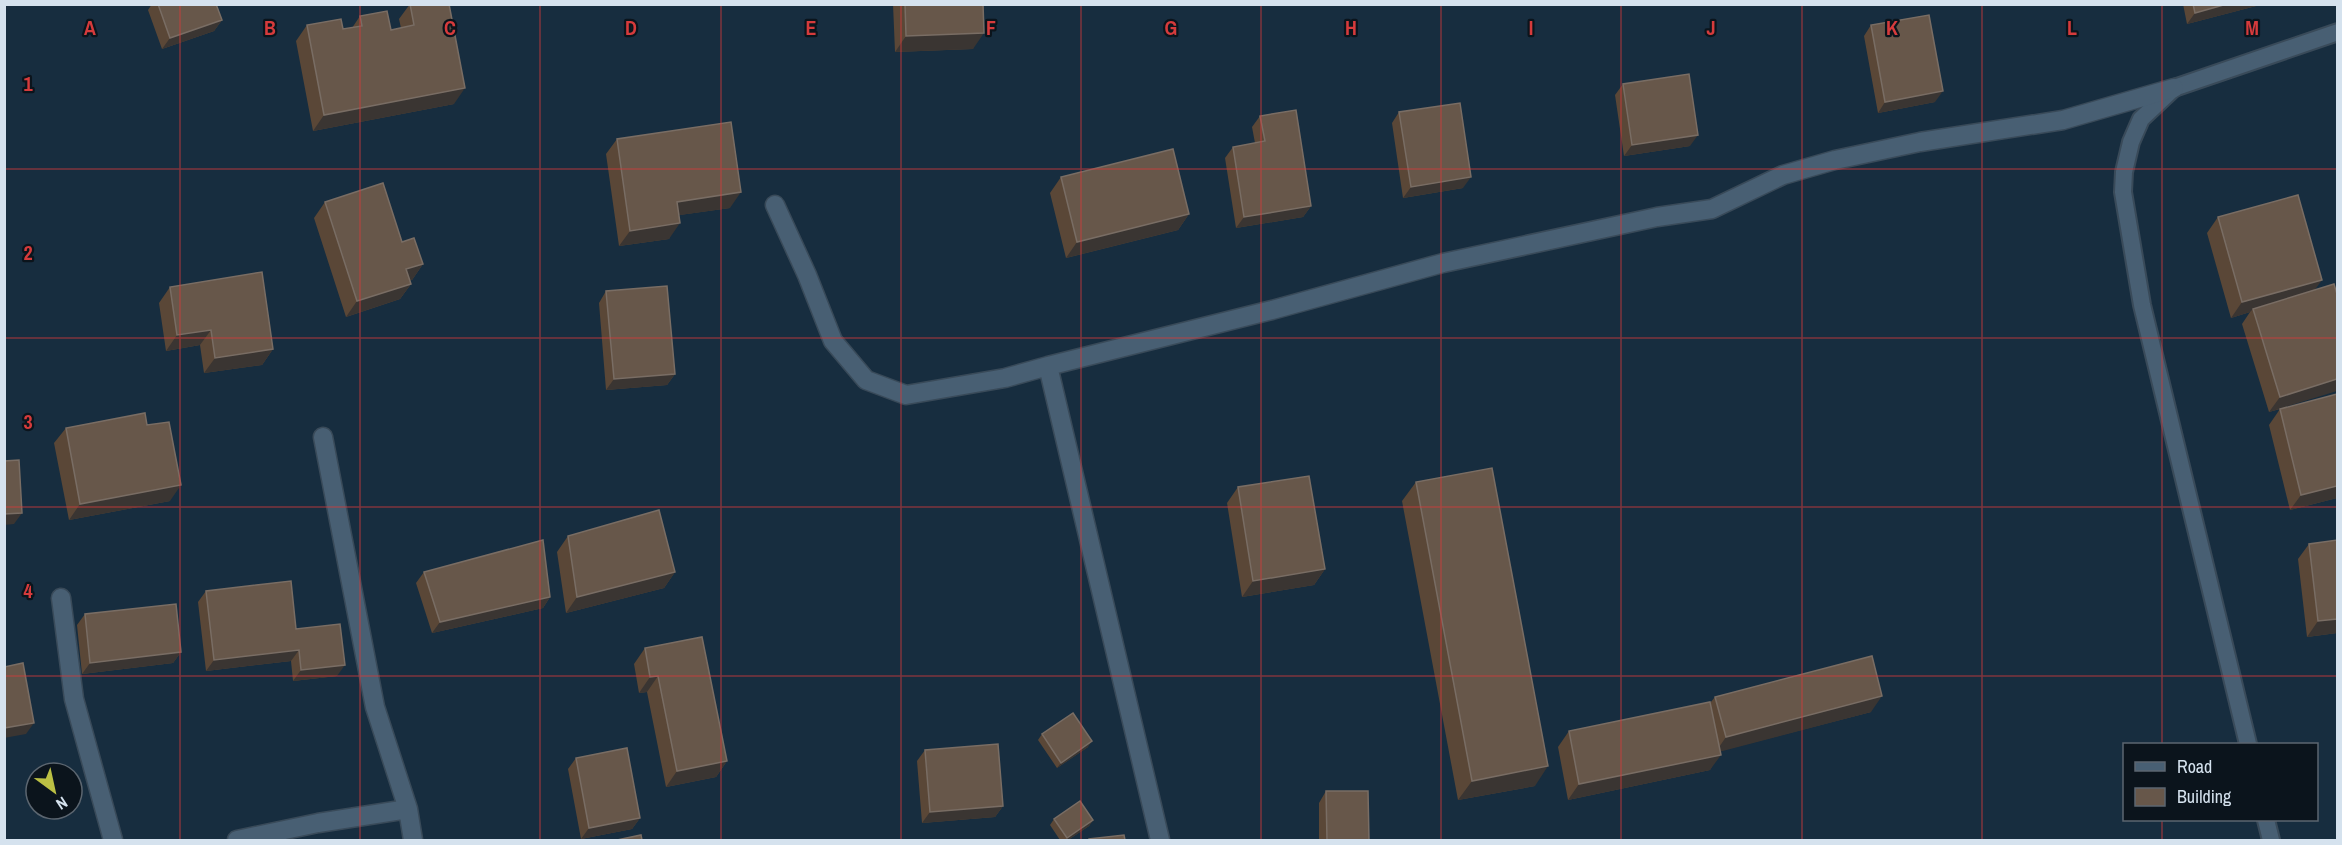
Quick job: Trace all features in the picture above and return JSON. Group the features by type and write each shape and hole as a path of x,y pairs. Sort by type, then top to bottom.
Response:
{"street":[{"path":"775,205 807,275 833,341 866,380 906,395 1005,378 1272,310 1443,263 1657,218 1712,209 1783,175 1835,160 1920,142 2063,120 2174,88"},
{"path":"1048,366 1160,840"},
{"path":"323,437 375,706 408,808 413,840"},
{"path":"61,598 74,699 113,840"},
{"path":"237,840 318,823 408,808"}],"lane":[{"path":"2248,743 2142,305 2123,192 2124,172 2131,142 2141,119 2174,88 2337,33"},
{"path":"2266,821 2271,840"}],"building":[{"path":"158,4 216,4 222,20 170,38"},
{"path":"410,4 449,4 465,88 324,115 307,25 341,19 343,29 362,26 360,16 387,11 391,30 414,25"},
{"path":"905,4 983,4 984,33 906,36"},
{"path":"2193,4 2227,4 2195,13"},
{"path":"1929,15 1943,91 1885,102 1871,25"},
{"path":"1689,74 1698,135 1632,145 1623,84"},
{"path":"1460,103 1471,177 1411,187 1399,112"},
{"path":"1296,110 1311,206 1244,217 1233,147 1265,141 1260,116"},
{"path":"731,122 741,192 677,202 680,223 630,231 617,139"},
{"path":"1173,149 1189,214 1077,242 1061,177"},
{"path":"383,183 402,242 414,238 423,264 406,269 411,284 357,301 325,202"},
{"path":"2298,195 2322,280 2242,302 2218,217"},
{"path":"262,272 273,349 215,358 211,330 177,335 170,287"},
{"path":"2334,284 2337,294 2337,379 2280,397 2253,309"},
{"path":"667,286 675,374 614,379 606,291"},
{"path":"2337,394 2337,486 2301,495 2280,409"},
{"path":"145,413 147,425 169,422 181,485 80,504 66,428"},
{"path":"19,460 22,513 4,514 4,461"},
{"path":"1492,468 1548,766 1472,781 1416,482"},
{"path":"1309,476 1325,569 1253,581 1238,487"},
{"path":"659,510 675,572 577,597 568,536"},
{"path":"543,540 550,597 440,622 424,572"},
{"path":"2337,540 2337,619 2318,621 2309,544"},
{"path":"291,581 296,629 340,624 345,665 301,670 299,650 214,660 206,591"},
{"path":"176,604 181,652 90,663 85,614"},
{"path":"702,637 727,761 677,771 658,676 650,677 645,648"},
{"path":"1872,656 1882,696 1726,737 1715,697"},
{"path":"23,663 34,723 4,728 4,667"},
{"path":"1710,702 1721,755 1579,784 1569,731"},
{"path":"1073,713 1092,741 1061,763 1042,734"},
{"path":"998,744 1003,806 930,812 925,750"},
{"path":"627,748 640,818 589,828 576,758"},
{"path":"1326,791 1368,791 1369,840 1327,840"},
{"path":"1080,801 1093,820 1067,838 1054,819"},
{"path":"641,835 642,840 617,840"},
{"path":"1124,835 1125,840 1089,840 1089,839"}]}
